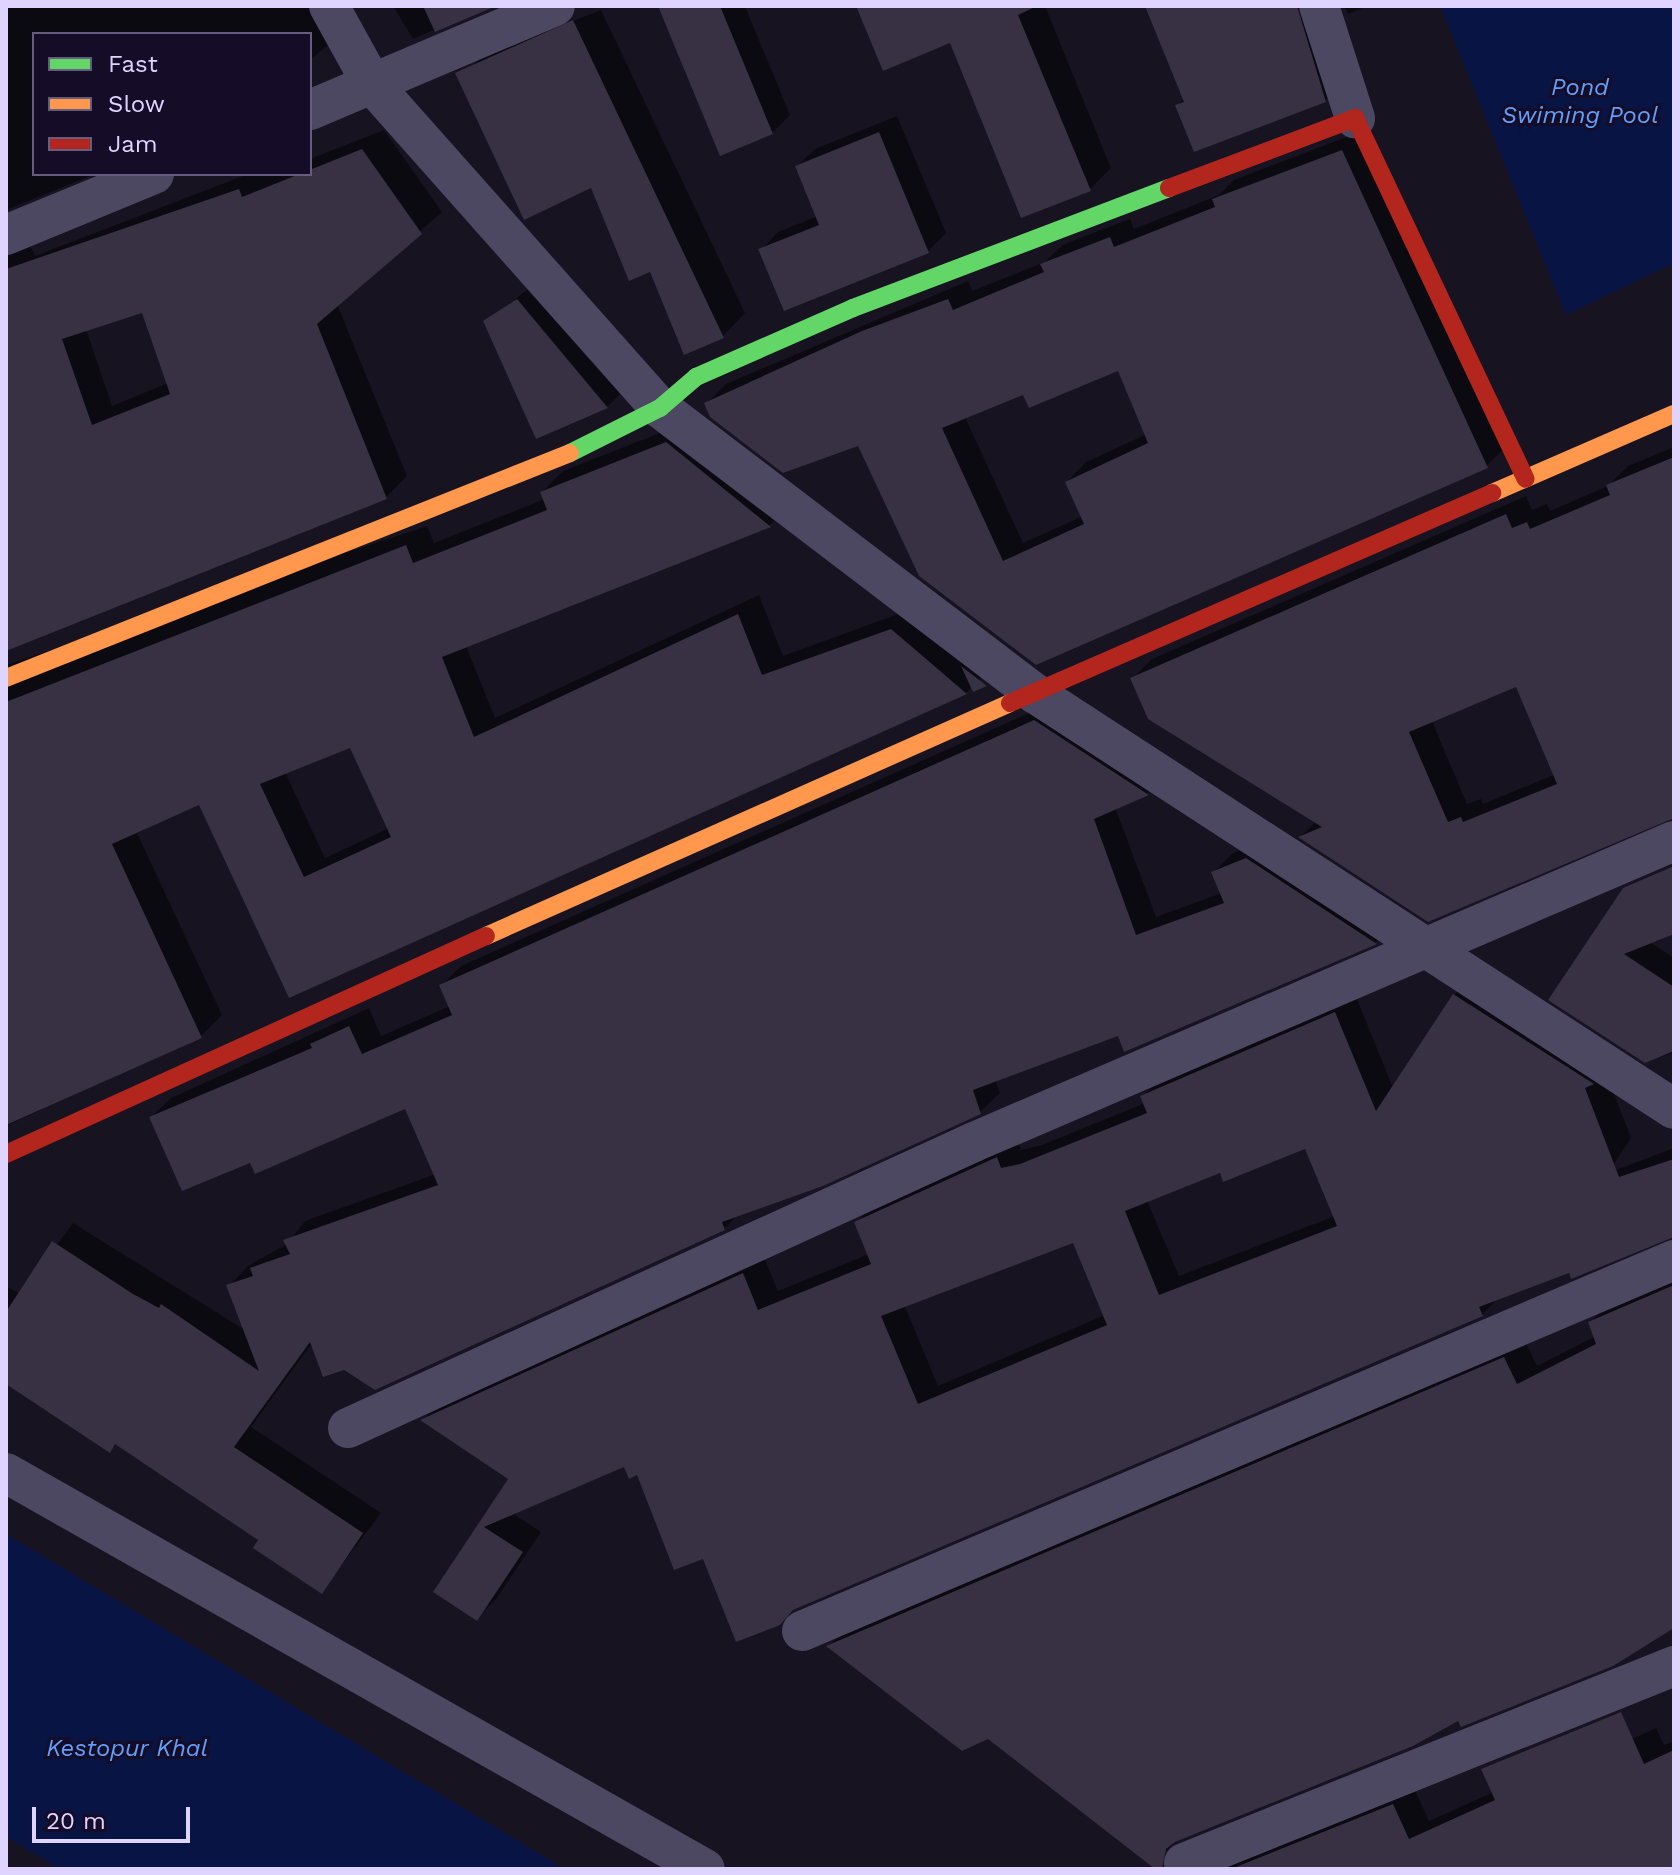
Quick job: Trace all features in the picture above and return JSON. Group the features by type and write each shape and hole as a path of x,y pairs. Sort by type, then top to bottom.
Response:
{"street":[{"path":"329,6 372,84 660,408 1036,694 1674,1109"},
{"path":"312,109 555,6"},
{"path":"1319,6 1355,118 1526,479"},
{"path":"6,678 607,438 660,408 696,377 853,308 1355,118"},
{"path":"6,235 149,176"},
{"path":"6,1154 342,998 1674,414"},
{"path":"348,1428 974,1142 1674,841"},
{"path":"802,1631 1674,1260"},
{"path":"6,1473 705,1869"},
{"path":"1184,1863 1674,1666"}],"water":[{"name":"Pond Swiming Pool","path":"1440,6 1674,6 1674,263 1566,315"},
{"name":"Kestopur Khal","path":"6,1534 565,1869 60,1869 6,1837"}],"building":[{"path":"423,6 496,6 435,32"},
{"path":"658,6 720,6 773,134 720,156"},
{"path":"856,6 1037,6 1018,15 1091,191 1021,218 950,43 883,71"},
{"path":"1145,6 1297,6 1326,102 1194,152 1175,105 1184,102"},
{"path":"573,20 724,338 684,355 650,272 629,281 591,188 524,220 455,73"},
{"path":"879,132 929,253 784,311 758,249 819,225 795,166"},
{"path":"362,149 422,234 317,324 387,499 6,651 6,269 239,189 242,197 294,176 312,176 312,169","holes":["142,313 170,394 92,425 62,339"]},
{"path":"1342,150 1488,468 1036,665 919,576 858,446 783,473 710,417 704,403 862,331 948,299 953,310 1044,272 1040,264 1110,237 1114,247 1215,207 1212,199","holes":["1118,371 1148,443 1065,482 1084,524 1003,561 942,428 1023,395 1029,408"]},
{"path":"517,299 608,408 536,439 483,321"},
{"path":"666,442 771,527 442,657 474,737 738,614 762,675 891,629 967,694 289,998 199,805 112,844 202,1038 6,1125 6,702 406,545 413,563 547,510 540,492","holes":["350,748 391,837 304,877 260,784"]},
{"path":"1674,457 1674,818 1428,922 1298,837 1322,827 1148,719 1130,678 1506,514 1512,528 1527,522 1530,529 1610,495 1606,485","holes":["1516,687 1557,784 1463,822 1461,817 1448,822 1409,732"]},
{"path":"961,666 987,686 973,692"},
{"path":"1034,720 1149,795 1094,819 1136,935 1224,903 1211,872 1246,858 1377,944 1124,1052 1118,1036 973,1090 981,1114 823,1186 722,1222 725,1230 375,1390 344,1370 323,1377 310,1342 234,1447 363,1533 322,1594 253,1548 258,1540 115,1444 110,1453 6,1384 6,1312 52,1241 133,1294 159,1308 161,1304 259,1371 226,1285 253,1276 250,1268 290,1254 283,1240 438,1185 405,1109 255,1174 250,1163 182,1191 149,1117 312,1048 310,1044 349,1026 362,1054 452,1015 439,985"},
{"path":"1674,866 1674,934 1624,954 1674,987 1674,1051 1645,1063 1548,1000 1623,888"},
{"path":"1453,994 1594,1084 1585,1088 1619,1177 1674,1159 1674,1237 1571,1279 1569,1273 1479,1307 1483,1316 793,1610 780,1625 736,1642 703,1559 674,1570 637,1475 629,1479 624,1467 484,1527 523,1552 477,1621 433,1592 508,1479 420,1420 743,1273 758,1310 871,1264 854,1222 997,1157 1001,1168 1020,1164 1147,1113 1140,1096 1335,1012 1376,1111","holes":["1305,1149 1337,1226 1159,1295 1125,1211 1220,1173 1223,1182","1073,1243 1107,1325 918,1404 881,1316"]},
{"path":"1674,1285 1674,1628 1613,1666 1461,1727 1458,1721 1413,1746 1175,1842 1166,1849 1162,1869 1155,1869 988,1739 962,1751 826,1646 1504,1357 1517,1384 1596,1344 1588,1322"},
{"path":"1621,1712 1644,1764 1674,1750 1674,1869 1231,1869 1393,1804 1409,1839 1495,1800 1481,1769"}],"traffic: fast":[{"path":"570,453 660,408 696,377 853,308 1169,188"}],"traffic: slow":[{"path":"1492,493 1674,414"},
{"path":"6,678 570,453"},
{"path":"486,936 1010,703"}],"traffic: jam":[{"path":"1169,188 1355,118 1526,479"},
{"path":"1010,703 1492,493"},
{"path":"6,1154 486,936"}]}
